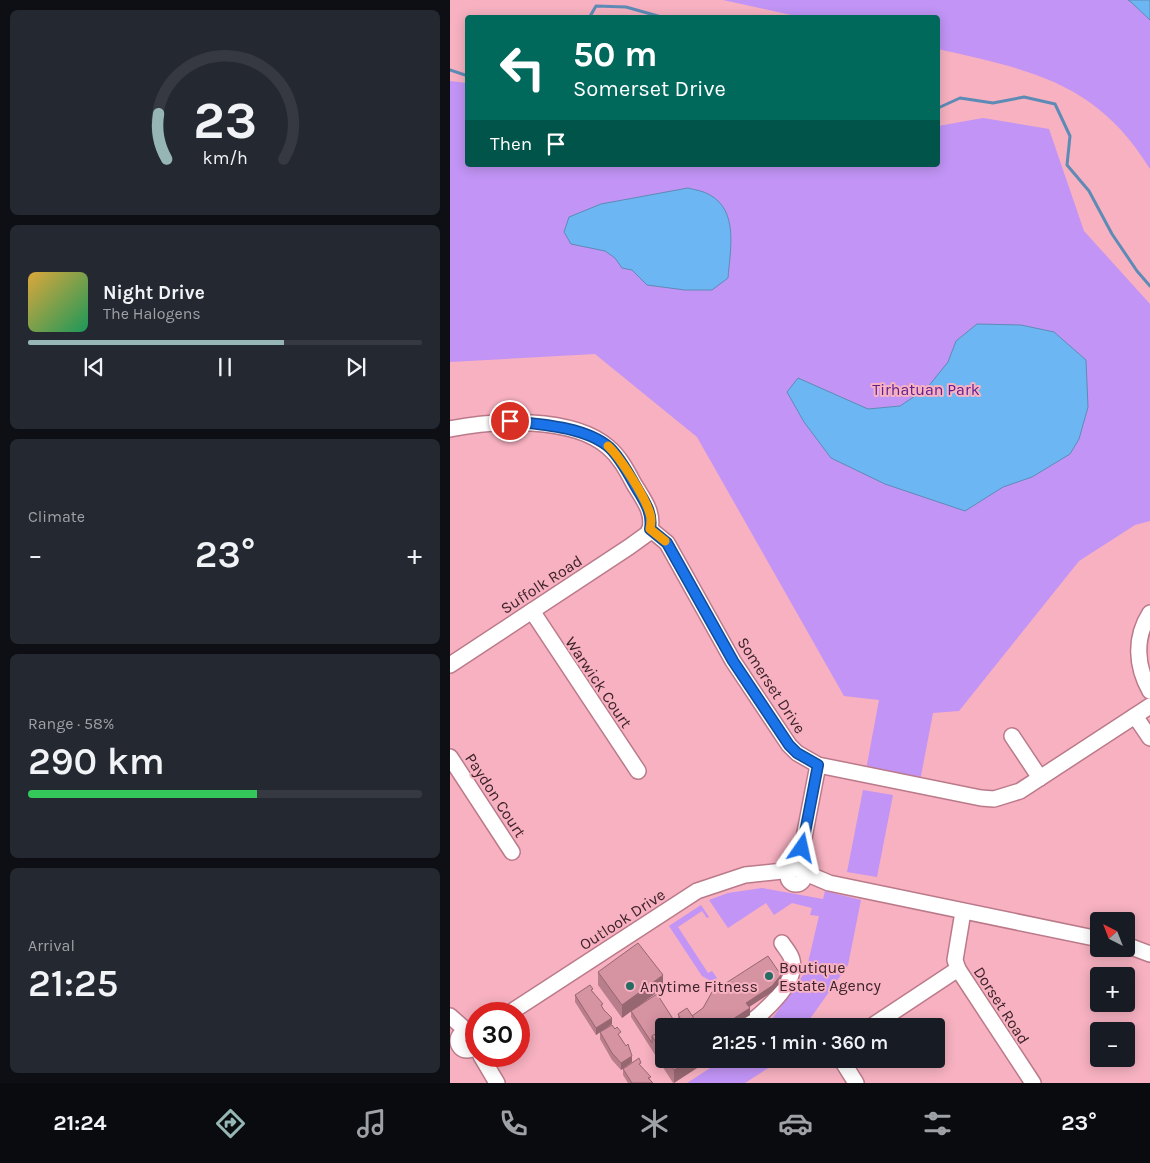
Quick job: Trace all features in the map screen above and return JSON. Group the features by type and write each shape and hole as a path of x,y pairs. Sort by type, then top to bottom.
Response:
{"street":[{"path":"450,429 510,421 562,428 602,442 620,459 649,509 650,529"},
{"name":"Suffolk Road","path":"450,665 636,542 650,529"},
{"name":"Somerset Drive","path":"650,529 667,543 733,661 789,745 797,753 818,765 987,799 1008,797 1150,706"},
{"name":"Warwick Court","path":"532,611 638,771"},
{"path":"1150,613 1141,630 1138,652 1142,675 1150,691"},
{"path":"1135,716 1150,738"},
{"path":"1012,736 1040,778"},
{"name":"Paydon Court","path":"450,756 512,852"},
{"path":"797,874 818,765"},
{"name":"Outlook Drive","path":"526,1002 697,890 721,881 764,873 797,874 829,883 963,912 1090,937"},
{"name":"Dorset Road","path":"963,912 955,960 958,969 1033,1083"},
{"path":"756,1018 791,977 792,959 782,942"},
{"path":"1135,945 1150,946"},
{"path":"1135,948 1150,954"},
{"path":"884,1018 958,969"},
{"path":"450,1016 465,1040"},
{"path":"450,1023 465,1041"},
{"path":"485,1067 497,1083"},
{"path":"847,1068 856,1083"}],"green space":[{"path":"723,0 1150,0 1150,169 1129,140 1107,116 1084,98 1059,84 1032,73 940,49 940,15 791,15"},
{"name":"Tirhatuan Park","path":"450,81 465,83 465,167 940,167 940,126 983,118 1049,129 1084,231 1150,304 1150,521 1135,525 1079,561 959,711 933,713 920,781 866,770 879,700 844,696 697,437 595,354 450,362"},
{"path":"863,790 893,795 877,877 847,872"},
{"path":"762,888 823,899 825,891 861,900 848,965 811,1018 773,1018 806,971 819,916 810,915 812,908 792,903 774,915 766,903 728,928 709,900 728,893"},
{"path":"701,905 709,917 707,918 702,911 678,927 708,973 712,971 717,978 711,981 702,976 669,926"},
{"path":"710,1068 768,1068 745,1083 687,1083"}],"water":[{"path":"1128,0 1150,0 1150,20 1131,2"},
{"path":"688,188 708,194 719,202 729,221 731,244 728,278 712,290 685,290 647,285 632,270 622,268 615,258 605,251 571,244 564,232 569,217 601,204"},
{"path":"977,324 1021,325 1054,332 1086,360 1088,407 1079,439 1070,454 1032,477 1003,487 965,511 885,484 831,458 804,422 787,392 798,378 868,409 900,406 927,388 948,362 956,341"}],"building":[{"name":"Anytime Fitness","path":"638,943 663,975 622,1005 598,972"},
{"path":"768,956 781,975 772,986 746,1003 750,1008 734,1018 693,1018 692,1016 703,1008 712,992"},
{"path":"590,985 593,989 591,990 603,1004 601,1005 604,1010 612,1018 596,1028 575,995"},
{"path":"657,994 672,1018 655,1018 655,1034 652,1036 652,1043 631,1011"},
{"path":"687,1008 694,1018 680,1018 678,1014"},
{"path":"612,1025 621,1032 618,1034 626,1046 628,1044 632,1056 621,1063 612,1053 600,1032"},
{"path":"639,1058 641,1063 639,1064 651,1077 648,1078 653,1083 632,1083 623,1069"}],"waterway":[{"path":"591,15 596,6 626,7 654,15"},
{"path":"450,70 465,75"},
{"path":"940,107 960,98 993,103 1024,97 1055,104 1070,136 1067,165 1089,191 1112,234 1137,271 1150,286"}],"slow traffic":[{"path":"608,446 620,459 649,509 651,515 650,529 665,541"}],"place":[{"name":"Boutique Estate Agency","path":"769,976"},
{"name":"Anytime Fitness","path":"630,986"}],"route":[{"path":"510,421 562,428 591,437 610,448 620,459 649,509 651,515 650,529 667,543 733,661 789,745 804,759 818,765 802,848"}]}
